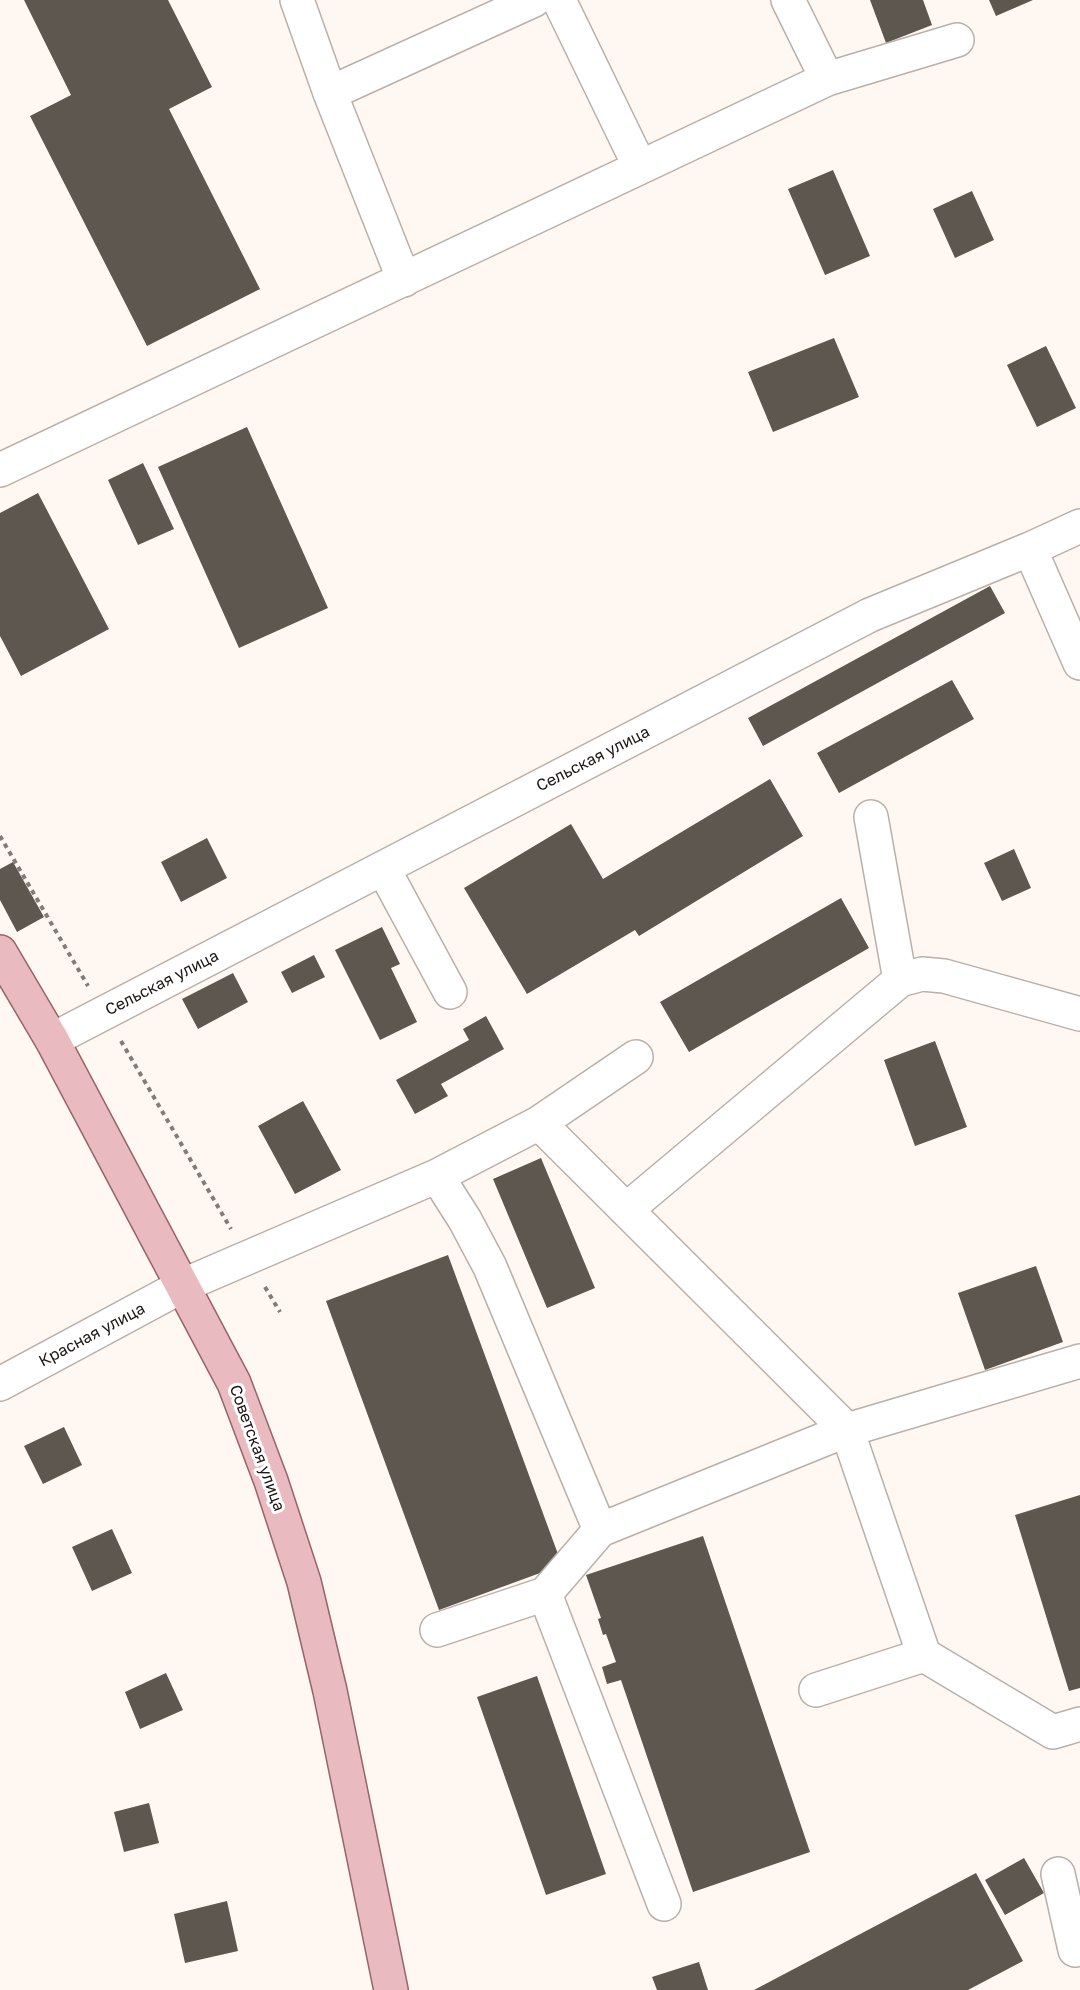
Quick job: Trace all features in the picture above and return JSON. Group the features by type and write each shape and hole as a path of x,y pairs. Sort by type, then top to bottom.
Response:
{"main road":[{"name":"Советская улица","path":"0,952 52,1040 184,1285 234,1383 271,1481 304,1582 330,1691 391,1990"}],"street":[{"path":"297,0 330,93 404,280"},
{"path":"330,93 534,0"},
{"path":"559,0 640,167"},
{"path":"788,0 827,79"},
{"path":"0,470 827,79 957,40"},
{"name":"Сельская улица","path":"52,1040 870,615 1080,526"},
{"path":"1030,549 1080,663"},
{"path":"871,817 900,980"},
{"path":"383,868 450,992"},
{"path":"626,1210 900,980 922,974 944,976 1080,1014"},
{"name":"Красная улица","path":"0,1384 184,1285 437,1176 539,1123 636,1057"},
{"path":"539,1123 847,1430 924,1655 1053,1732 1080,1724"},
{"path":"437,1176 465,1220 490,1267 600,1530"},
{"path":"437,1630 545,1594 600,1530 847,1430 1080,1361"},
{"path":"545,1594 664,1904"},
{"path":"816,1689 924,1655"},
{"path":"1058,1874 1078,1954"}],"path":[{"path":"0,836 280,1312"}],"building":[{"path":"24,0 168,0 212,87 169,109 260,289 147,346 30,116 71,95"},
{"path":"870,0 923,0 932,25 886,43"},
{"path":"989,0 1033,0 996,16"},
{"path":"833,170 870,256 825,275 788,189"},
{"path":"972,191 994,240 955,258 933,209"},
{"path":"834,338 859,397 773,432 748,372"},
{"path":"1046,346 1076,408 1037,427 1007,365"},
{"path":"247,427 328,608 239,648 158,467"},
{"path":"143,463 174,529 138,545 108,480"},
{"path":"38,493 109,629 21,676 0,636 0,513"},
{"path":"990,586 1005,613 763,746 748,718"},
{"path":"952,680 974,719 839,793 817,753"},
{"path":"770,779 803,836 639,936 635,930 527,994 464,888 571,824 603,879"},
{"path":"207,838 227,878 181,902 161,862"},
{"path":"1014,849 1031,888 1002,901 984,863"},
{"path":"13,862 44,917 17,932 0,900 0,869"},
{"path":"841,898 869,948 689,1052 660,1002"},
{"path":"382,927 400,964 391,968 417,1022 380,1040 335,950"},
{"path":"314,955 325,977 292,993 281,972"},
{"path":"233,973 248,1002 198,1029 182,999"},
{"path":"486,1016 504,1049 441,1084 448,1096 415,1114 396,1080 469,1040 463,1029"},
{"path":"935,1041 967,1127 915,1146 884,1060"},
{"path":"303,1101 341,1170 295,1194 258,1126"},
{"path":"541,1158 595,1288 547,1308 493,1179"},
{"path":"448,1255 562,1565 439,1610 326,1301"},
{"path":"1036,1266 1063,1342 985,1370 958,1293"},
{"path":"64,1427 82,1465 43,1484 24,1446"},
{"path":"1080,1495 1080,1688 1069,1691 1015,1515"},
{"path":"112,1529 132,1573 92,1591 72,1547"},
{"path":"703,1536 810,1852 693,1892 621,1680 607,1684 602,1667 616,1662 606,1634 603,1635 598,1619 601,1618 586,1575"},
{"path":"166,1673 183,1710 140,1729 125,1692"},
{"path":"537,1676 606,1874 546,1895 477,1697"},
{"path":"149,1803 159,1843 124,1852 114,1812"},
{"path":"1024,1858 1044,1893 1005,1915 985,1880"},
{"path":"976,1873 1023,1961 968,1990 754,1990"},
{"path":"227,1901 238,1951 185,1963 174,1914"},
{"path":"699,1962 708,1990 657,1990 652,1977"}]}
